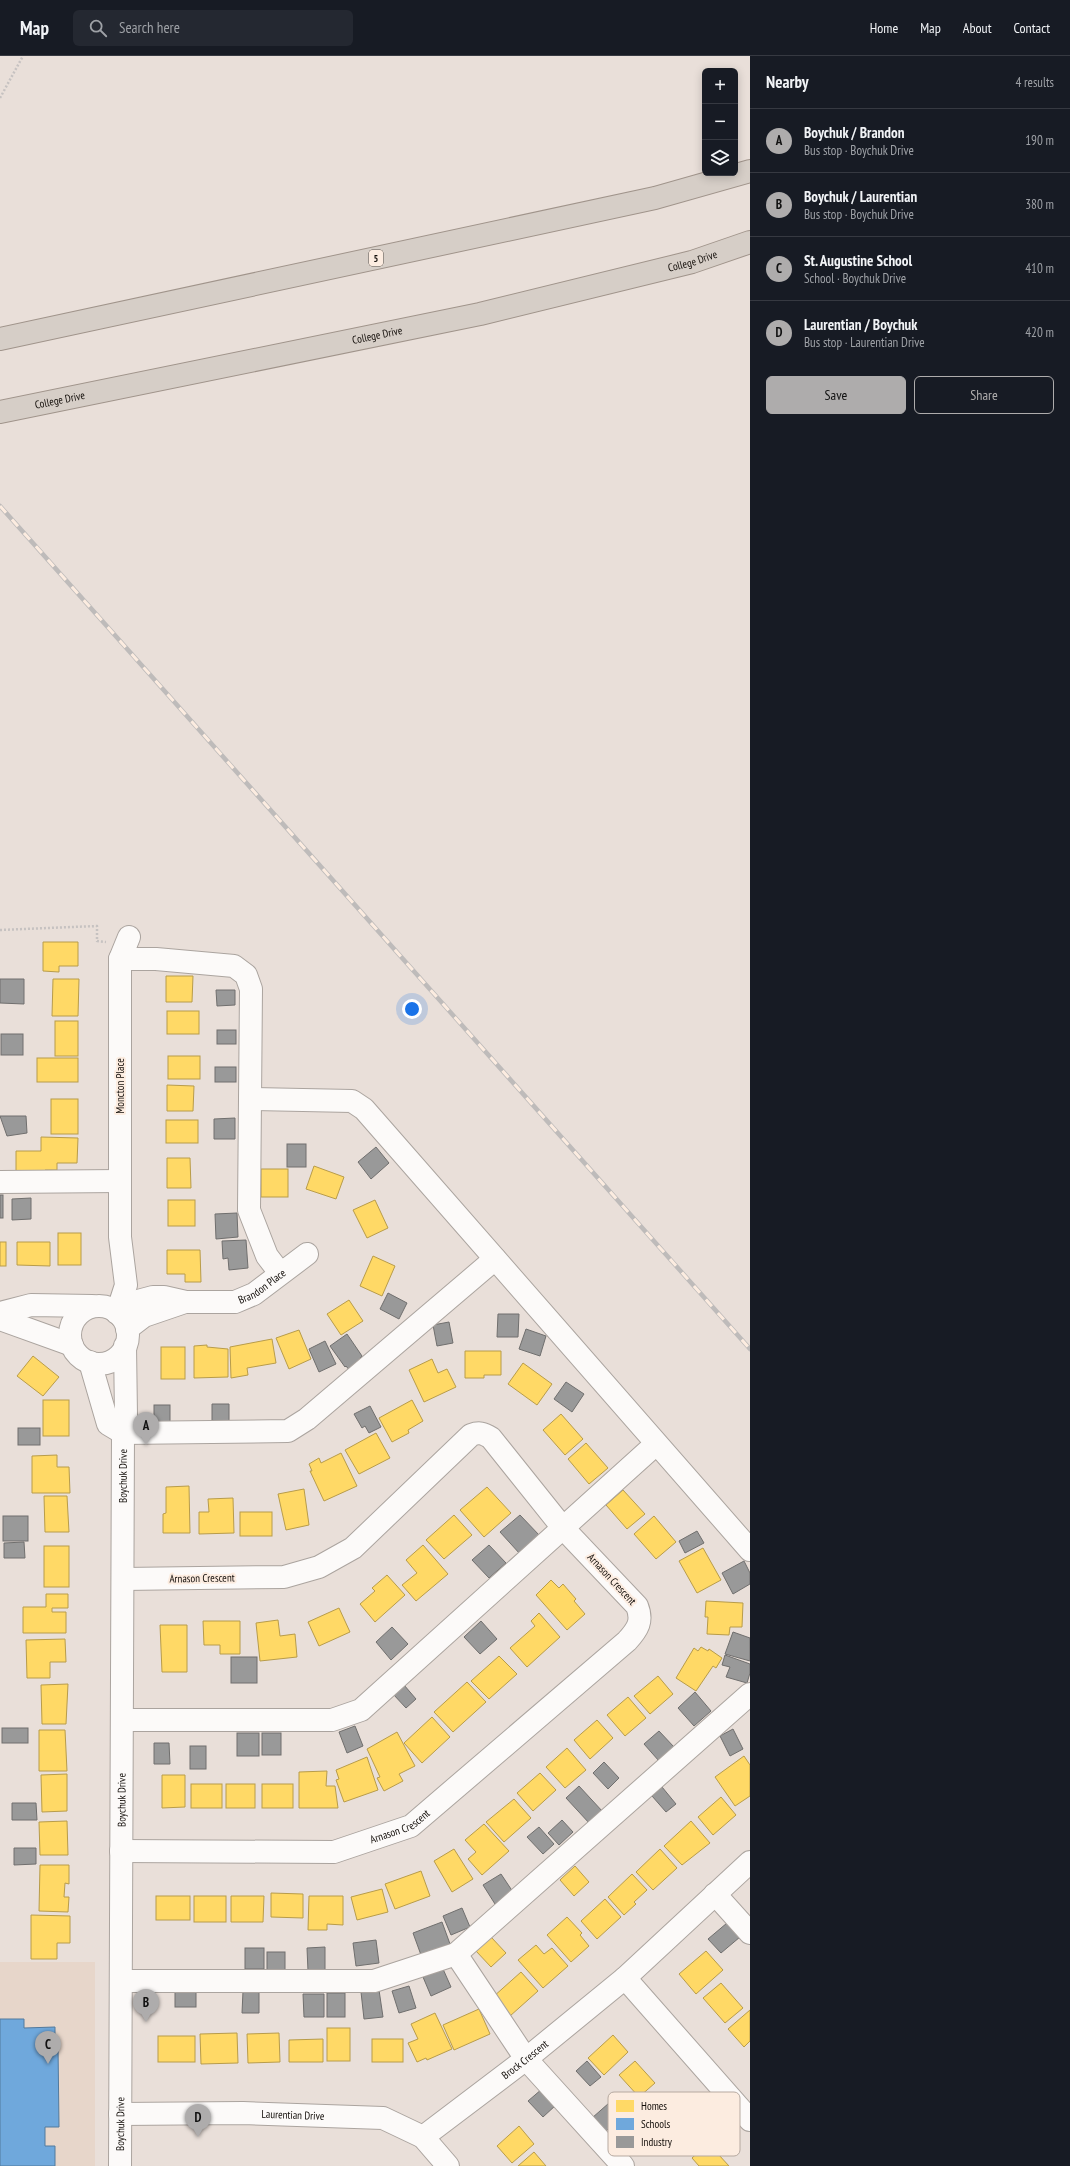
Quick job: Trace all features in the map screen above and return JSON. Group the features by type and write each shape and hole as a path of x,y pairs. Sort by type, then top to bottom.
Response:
{"highway":[{"name":"5","path":"0,339 655,198 750,171"},
{"name":"College Drive","path":"3,411 480,314 692,262 750,242"}],"street":[{"name":"Moncton Place","path":"114,1319 126,1285 120,1237 120,959 129,937"},
{"path":"120,959 156,959 234,966 246,975 251,989 249,1210 267,1256 280,1273"},
{"path":"250,1099 352,1101 364,1109 750,1550"},
{"path":"0,1182 120,1181"},
{"name":"Brandon Place","path":"114,1319 138,1302 153,1297 164,1297 186,1302 235,1302 254,1294 307,1254"},
{"path":"123,1433 288,1431 308,1419 494,1259"},
{"path":"0,1313 31,1305 114,1319"},
{"path":"79,1314 114,1319 114,1359 98,1363 90,1362 82,1358 72,1345 70,1337 74,1320 79,1314"},
{"path":"0,1319 72,1345"},
{"name":"Boychuk Drive","path":"114,1319 126,1416 123,1433 120,2166"},
{"name":"Boychuk Drive","path":"90,1362 108,1424 123,1433"},
{"name":"Arnason Crescent","path":"121,1851 334,1852 411,1826 627,1640 639,1625 641,1615 637,1606 563,1528 491,1438 484,1434 477,1433 471,1435 353,1548 319,1567 284,1577 123,1579"},
{"path":"122,1720 332,1720 361,1710 656,1444"},
{"path":"121,1980 374,1980 456,1954 750,1694"},
{"name":"Brock Crescent","path":"423,2137 526,2059 625,1978 750,1862"},
{"path":"715,1894 750,1932"},
{"path":"456,1954 526,2059 608,2149"},
{"path":"625,1978 725,2092"},
{"path":"740,2109 750,2120"},
{"name":"Laurentian Drive","path":"120,2114 243,2113 383,2118 423,2137 448,2166"},
{"path":"614,2156 623,2166"}],"path":[{"path":"0,98 23,56"},
{"path":"0,930 97,926 98,941"}],"shaded area":[{"path":"0,1962 95,1962 95,2166 0,2166"}],"building: Homes":[{"path":"43,942 78,942 78,966 59,966 59,972 43,971"},
{"path":"166,976 193,976 192,1002 166,1002"},
{"path":"53,979 79,979 78,1016 52,1016"},
{"path":"167,1011 199,1011 199,1034 167,1034"},
{"path":"55,1021 78,1021 78,1056 55,1056"},
{"path":"168,1056 200,1056 200,1079 168,1079"},
{"path":"37,1058 78,1058 78,1082 37,1082"},
{"path":"167,1085 194,1086 193,1111 167,1111"},
{"path":"51,1099 78,1099 78,1134 51,1134"},
{"path":"166,1120 198,1120 198,1143 166,1143"},
{"path":"41,1137 78,1138 77,1163 57,1163 57,1170 45,1170 45,1175 16,1175 16,1151 41,1151"},
{"path":"167,1158 190,1158 191,1188 167,1188"},
{"path":"314,1166 344,1177 336,1199 306,1189"},
{"path":"261,1169 288,1169 288,1197 261,1197"},
{"path":"168,1200 195,1200 195,1226 168,1226"},
{"path":"375,1200 388,1228 367,1238 353,1210"},
{"path":"58,1233 81,1233 81,1265 58,1265"},
{"path":"0,1242 6,1242 6,1266 0,1266"},
{"path":"17,1242 50,1242 50,1266 17,1265"},
{"path":"167,1250 200,1250 201,1282 185,1282 185,1274 167,1274"},
{"path":"373,1256 395,1266 382,1296 360,1286"},
{"path":"349,1300 363,1321 341,1335 327,1314"},
{"path":"299,1330 311,1359 289,1369 276,1338"},
{"path":"272,1339 276,1363 247,1368 248,1375 231,1378 230,1347"},
{"path":"207,1345 207,1347 228,1349 228,1377 194,1378 194,1346"},
{"path":"161,1347 185,1347 185,1379 161,1379"},
{"path":"465,1351 501,1351 501,1375 484,1375 484,1378 465,1378"},
{"path":"33,1356 59,1377 43,1396 17,1376"},
{"path":"432,1359 438,1373 447,1369 456,1387 424,1402 409,1370"},
{"path":"523,1363 552,1384 537,1405 508,1384"},
{"path":"43,1400 69,1400 69,1436 43,1436"},
{"path":"412,1400 423,1421 408,1430 409,1433 392,1442 379,1418"},
{"path":"561,1414 583,1439 565,1455 543,1430"},
{"path":"376,1433 390,1458 359,1474 345,1450"},
{"path":"586,1443 608,1468 589,1484 568,1459"},
{"path":"341,1453 357,1486 324,1501 310,1471 312,1471 309,1464 319,1458 321,1463"},
{"path":"57,1455 57,1467 69,1467 70,1493 32,1493 32,1456"},
{"path":"189,1486 190,1533 163,1533 163,1514 166,1513 166,1487"},
{"path":"487,1487 511,1513 484,1537 460,1510"},
{"path":"304,1489 309,1525 286,1530 278,1494"},
{"path":"623,1490 645,1514 627,1529 606,1505"},
{"path":"44,1496 67,1496 69,1532 45,1532"},
{"path":"233,1498 234,1533 199,1534 199,1512 209,1512 208,1499"},
{"path":"240,1512 272,1512 272,1536 240,1536"},
{"path":"454,1515 472,1535 444,1559 426,1540"},
{"path":"654,1516 676,1542 656,1559 634,1534"},
{"path":"423,1545 448,1574 416,1601 402,1585 417,1573 406,1560"},
{"path":"44,1546 69,1546 69,1587 44,1587"},
{"path":"703,1548 721,1580 697,1593 679,1561"},
{"path":"387,1575 405,1595 375,1622 360,1604 375,1591 372,1588"},
{"path":"551,1580 559,1588 563,1584 576,1599 574,1601 585,1614 567,1630 536,1595"},
{"path":"46,1594 68,1594 68,1608 52,1608 52,1612 66,1612 66,1633 23,1633 23,1607 46,1607"},
{"path":"706,1601 743,1603 742,1627 730,1627 729,1635 707,1634 708,1617 705,1617"},
{"path":"339,1608 350,1632 319,1646 308,1622"},
{"path":"539,1613 560,1637 527,1667 510,1648 535,1626 531,1621"},
{"path":"278,1620 280,1636 295,1634 297,1657 260,1661 256,1623"},
{"path":"203,1621 240,1621 240,1654 220,1654 220,1645 204,1645"},
{"path":"160,1625 187,1625 187,1672 162,1672"},
{"path":"65,1639 66,1662 50,1662 50,1678 27,1678 26,1640"},
{"path":"701,1647 708,1651 709,1649 722,1658 716,1668 713,1666 696,1691 676,1678 694,1648 698,1651"},
{"path":"499,1656 517,1674 489,1699 471,1681"},
{"path":"658,1676 673,1694 650,1714 634,1696"},
{"path":"467,1682 486,1702 453,1732 434,1712"},
{"path":"68,1684 66,1724 42,1724 41,1685"},
{"path":"628,1697 646,1718 625,1736 607,1715"},
{"path":"432,1717 450,1737 422,1763 404,1743"},
{"path":"597,1720 613,1738 590,1759 574,1740"},
{"path":"39,1730 65,1730 67,1771 39,1771"},
{"path":"397,1732 415,1766 399,1774 403,1781 384,1791 377,1778 380,1777 367,1749"},
{"path":"567,1748 586,1770 565,1788 546,1767"},
{"path":"744,1756 750,1765 750,1796 735,1806 715,1777"},
{"path":"367,1757 378,1790 344,1802 336,1780 339,1779 336,1770"},
{"path":"327,1771 326,1786 335,1786 338,1808 299,1808 299,1772"},
{"path":"540,1773 556,1790 533,1811 517,1793"},
{"path":"67,1774 67,1811 42,1812 41,1775"},
{"path":"162,1775 185,1775 185,1807 162,1808"},
{"path":"191,1784 222,1784 222,1808 191,1808"},
{"path":"226,1784 255,1784 255,1808 226,1808"},
{"path":"262,1784 293,1784 293,1808 262,1808"},
{"path":"721,1797 736,1815 713,1835 698,1817"},
{"path":"514,1799 531,1818 504,1842 486,1822"},
{"path":"67,1821 68,1855 40,1855 39,1822"},
{"path":"691,1821 710,1843 682,1865 664,1846"},
{"path":"484,1824 509,1851 482,1875 468,1859 476,1852 465,1840"},
{"path":"454,1849 473,1879 452,1892 434,1861"},
{"path":"660,1849 677,1868 653,1890 636,1872"},
{"path":"40,1865 69,1865 69,1884 65,1883 64,1897 69,1897 68,1912 39,1911"},
{"path":"575,1866 589,1882 574,1896 560,1880"},
{"path":"421,1871 430,1896 395,1909 385,1884"},
{"path":"632,1874 647,1890 634,1902 636,1904 624,1915 608,1897"},
{"path":"382,1889 388,1912 357,1920 351,1897"},
{"path":"271,1893 303,1894 303,1918 271,1917"},
{"path":"156,1896 190,1896 190,1920 156,1920"},
{"path":"194,1896 226,1896 226,1922 194,1922"},
{"path":"231,1896 264,1896 263,1922 231,1922"},
{"path":"309,1896 343,1896 343,1925 327,1924 327,1930 308,1930"},
{"path":"605,1899 621,1917 597,1939 581,1921"},
{"path":"31,1915 70,1916 70,1943 57,1943 57,1959 31,1959"},
{"path":"567,1917 582,1933 580,1935 589,1946 571,1962 547,1935"},
{"path":"491,1937 506,1953 491,1967 476,1951"},
{"path":"536,1945 544,1954 552,1948 568,1966 543,1988 518,1960"},
{"path":"706,1951 723,1970 696,1994 679,1974"},
{"path":"521,1972 538,1991 510,2016 493,1997"},
{"path":"721,1983 743,2008 725,2023 703,1998"},
{"path":"479,2009 490,2034 454,2050 443,2025"},
{"path":"750,2010 750,2041 744,2047 728,2029"},
{"path":"435,2013 452,2049 427,2060 426,2058 417,2062 408,2043 418,2039 411,2024"},
{"path":"327,2028 350,2028 350,2061 327,2061"},
{"path":"237,2033 238,2063 201,2064 200,2034"},
{"path":"279,2033 280,2062 248,2063 247,2034"},
{"path":"613,2035 628,2052 604,2075 588,2058"},
{"path":"158,2036 195,2036 195,2062 158,2062"},
{"path":"323,2039 323,2062 289,2062 289,2040"},
{"path":"372,2039 403,2039 403,2062 372,2062"},
{"path":"635,2061 655,2083 645,2092 634,2092 619,2075"},
{"path":"519,2126 534,2144 512,2163 497,2146"},
{"path":"534,2152 546,2166 518,2166"},
{"path":"694,2156 720,2156 729,2166 699,2166 692,2158"}],"building: Schools":[{"path":"0,2019 24,2019 24,2028 55,2027 55,2046 58,2046 59,2127 45,2127 45,2146 55,2146 55,2166 0,2166"}],"building: Industry":[{"path":"0,979 24,979 24,1004 0,1003"},
{"path":"216,990 235,990 235,1005 217,1006"},
{"path":"217,1030 236,1030 236,1044 217,1044"},
{"path":"1,1034 23,1034 23,1055 1,1055"},
{"path":"215,1067 236,1067 236,1082 215,1082"},
{"path":"0,1116 26,1116 27,1133 7,1136"},
{"path":"235,1118 235,1139 214,1139 214,1119"},
{"path":"287,1144 306,1144 306,1167 287,1167"},
{"path":"376,1147 389,1163 371,1179 358,1162"},
{"path":"0,1195 3,1195 3,1218 0,1218"},
{"path":"31,1198 31,1219 12,1220 12,1199"},
{"path":"237,1213 238,1237 216,1239 215,1214"},
{"path":"246,1240 248,1268 229,1270 228,1258 223,1259 222,1241"},
{"path":"388,1293 407,1303 399,1319 380,1309"},
{"path":"498,1314 519,1314 518,1337 497,1337"},
{"path":"449,1322 453,1343 437,1346 433,1325"},
{"path":"526,1329 546,1336 540,1356 519,1349"},
{"path":"347,1334 362,1356 360,1358 363,1362 350,1371 346,1366 345,1367 330,1346"},
{"path":"325,1341 336,1364 319,1372 309,1349"},
{"path":"566,1382 584,1394 572,1412 554,1399"},
{"path":"212,1404 229,1404 229,1425 212,1426"},
{"path":"154,1405 170,1405 170,1426 154,1426"},
{"path":"370,1406 381,1427 369,1433 365,1426 362,1428 354,1414"},
{"path":"18,1428 40,1428 40,1445 18,1445"},
{"path":"520,1515 540,1536 520,1554 500,1532"},
{"path":"3,1516 28,1516 28,1541 3,1541"},
{"path":"697,1531 704,1543 685,1553 679,1541"},
{"path":"24,1542 25,1558 4,1558 4,1543"},
{"path":"489,1545 506,1563 489,1578 472,1560"},
{"path":"744,1561 750,1573 750,1584 733,1594 722,1573"},
{"path":"481,1621 497,1639 480,1654 464,1637"},
{"path":"392,1627 408,1644 391,1660 376,1642"},
{"path":"733,1632 750,1638 750,1661 725,1654"},
{"path":"725,1655 750,1664 750,1673 747,1683 726,1677 730,1667 722,1665"},
{"path":"231,1657 257,1657 257,1683 231,1683"},
{"path":"404,1685 416,1699 406,1708 393,1694"},
{"path":"695,1692 711,1711 694,1726 678,1708"},
{"path":"355,1726 363,1746 347,1753 339,1732"},
{"path":"2,1728 28,1728 28,1743 2,1743"},
{"path":"733,1729 743,1749 730,1756 720,1736"},
{"path":"659,1731 674,1747 659,1761 644,1744"},
{"path":"237,1733 259,1733 259,1756 237,1756"},
{"path":"262,1733 281,1733 281,1755 262,1755"},
{"path":"154,1743 169,1743 170,1764 154,1764"},
{"path":"190,1746 206,1746 206,1769 190,1769"},
{"path":"604,1762 619,1778 608,1789 593,1773"},
{"path":"579,1786 603,1812 590,1824 566,1798"},
{"path":"662,1787 676,1804 666,1812 652,1796"},
{"path":"12,1803 36,1803 37,1820 12,1820"},
{"path":"562,1820 573,1832 559,1845 548,1833"},
{"path":"539,1827 554,1844 543,1854 527,1837"},
{"path":"14,1848 36,1848 36,1864 14,1865"},
{"path":"501,1874 513,1892 495,1904 483,1885"},
{"path":"462,1908 470,1927 451,1935 443,1916"},
{"path":"442,1922 450,1944 421,1955 413,1933"},
{"path":"727,1923 740,1937 721,1953 708,1939"},
{"path":"376,1940 379,1963 356,1966 353,1943"},
{"path":"325,1947 325,1970 308,1971 307,1948"},
{"path":"245,1948 264,1948 264,1969 245,1969"},
{"path":"267,1952 285,1952 285,1970 267,1970"},
{"path":"443,1969 451,1987 431,1996 423,1977"},
{"path":"409,1986 416,2008 399,2013 392,1991"},
{"path":"175,1990 196,1990 196,2007 175,2007"},
{"path":"379,1990 383,2017 364,2019 361,1992"},
{"path":"243,1991 259,1991 259,2013 242,2013"},
{"path":"327,1993 345,1993 345,2017 327,2017"},
{"path":"303,1994 324,1994 324,2017 304,2017"},
{"path":"587,2061 601,2077 590,2086 576,2071"},
{"path":"542,2089 556,2105 543,2117 528,2101"},
{"path":"608,2104 608,2129 605,2132 592,2118"}],"railway":[{"path":"0,506 750,1349"}],"place":[{"name":"Boychuk / Brandon","path":"146,1445"},
{"name":"Boychuk / Laurentian","path":"146,2022"},
{"name":"St. Augustine School","path":"48,2064"},
{"name":"Laurentian / Boychuk","path":"198,2137"}]}
